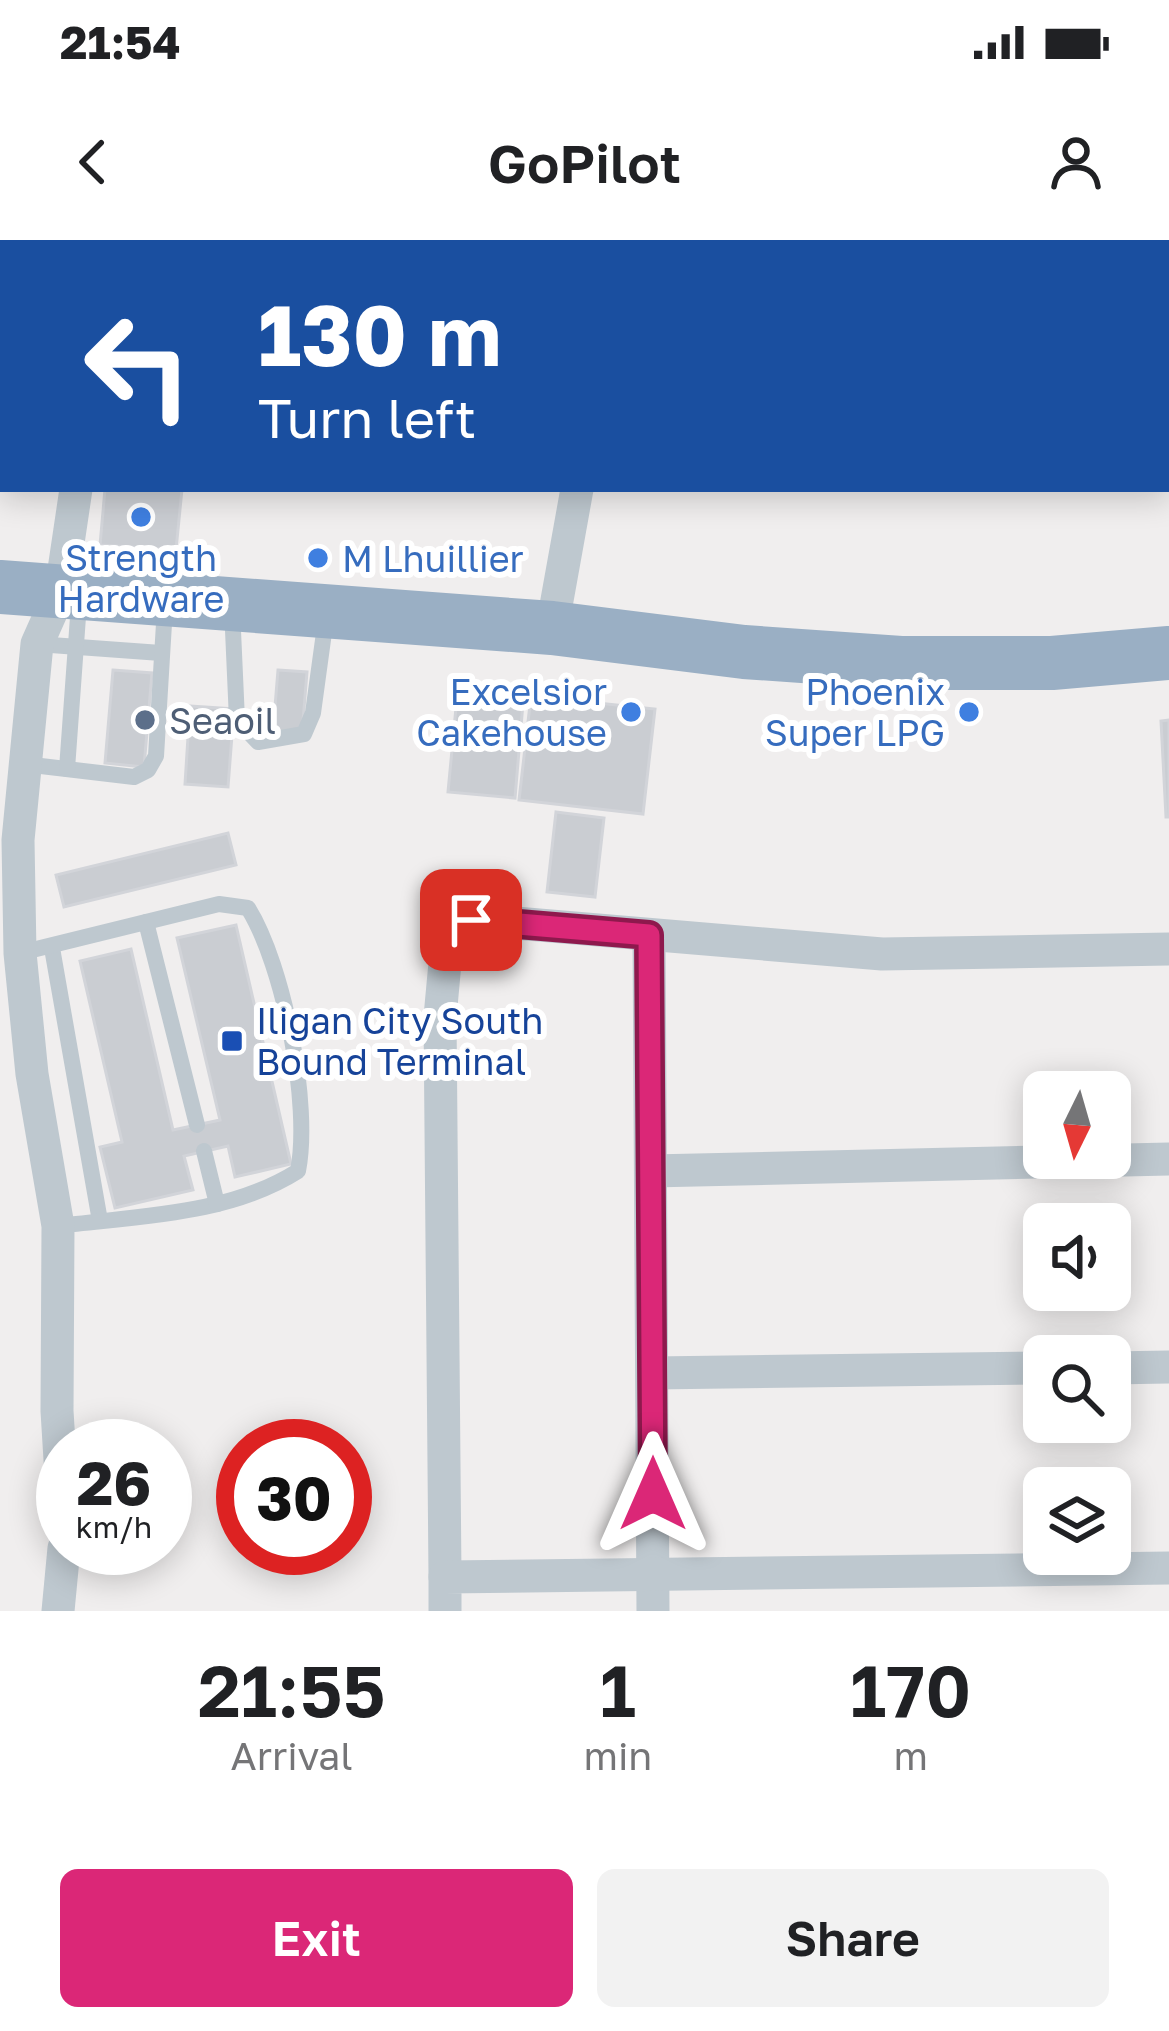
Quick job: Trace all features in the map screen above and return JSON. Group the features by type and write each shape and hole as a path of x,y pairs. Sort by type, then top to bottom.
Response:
{"highway":[{"path":"0,586 551,628 744,652 901,663 1052,663 1169,653"}],"street":[{"path":"57,1419 58,1226 32,1074 36,950 23,764 38,644 70,591 76,492"},
{"path":"551,628 576,492"},
{"path":"1169,949 882,954 471,920 458,926 447,940 440,1017 445,1594 654,1575 1169,1568"},
{"path":"649,935 653,1611"},
{"path":"651,1171 1169,1159"},
{"path":"1131,1368 1169,1367"},
{"path":"653,1372 1023,1368"},
{"path":"58,1611 61,1575"}],"lane":[{"path":"67,770 75,647 70,591"},
{"path":"23,764 134,777 148,770 156,756 166,598"},
{"path":"232,603 237,719 258,742 304,734 313,713 327,611"},
{"path":"38,644 161,653"},
{"path":"58,1226 100,1221 217,1204 273,1187 298,1172 303,1145 299,1097 275,975 262,931 248,908 219,904 36,950 100,1221"},
{"path":"146,922 197,1125"},
{"path":"204,1151 217,1204"}],"building":[{"name":"Strength Hardware","path":"105,492 182,492 176,550 100,545"},
{"path":"113,670 152,673 144,767 105,763"},
{"path":"278,670 307,672 302,733 273,731"},
{"path":"531,696 655,709 643,814 519,800"},
{"path":"457,697 523,703 515,798 448,792"},
{"path":"190,706 234,709 228,787 185,784"},
{"path":"1169,720 1169,817 1166,817 1161,721"},
{"path":"556,812 604,818 595,897 547,892"},
{"path":"228,833 236,865 64,907 56,875"},
{"name":"Iligan City South Bound Terminal","path":"236,925 291,1164 235,1177 228,1146 184,1156 193,1190 115,1208 100,1147 122,1142 80,961 131,949 173,1130 220,1120 177,938"}],"place":[{"name":"Strength Hardware","path":"141,517"},
{"name":"M Lhuillier","path":"318,558"},
{"name":"Excelsior Cakehouse","path":"631,712"},
{"name":"Phoenix Super LPG","path":"969,712"},
{"name":"Seaoil","path":"145,720"},
{"name":"Iligan City South Bound Terminal","path":"232,1041"}],"route":[{"path":"471,920 649,935 653,1494"}]}
